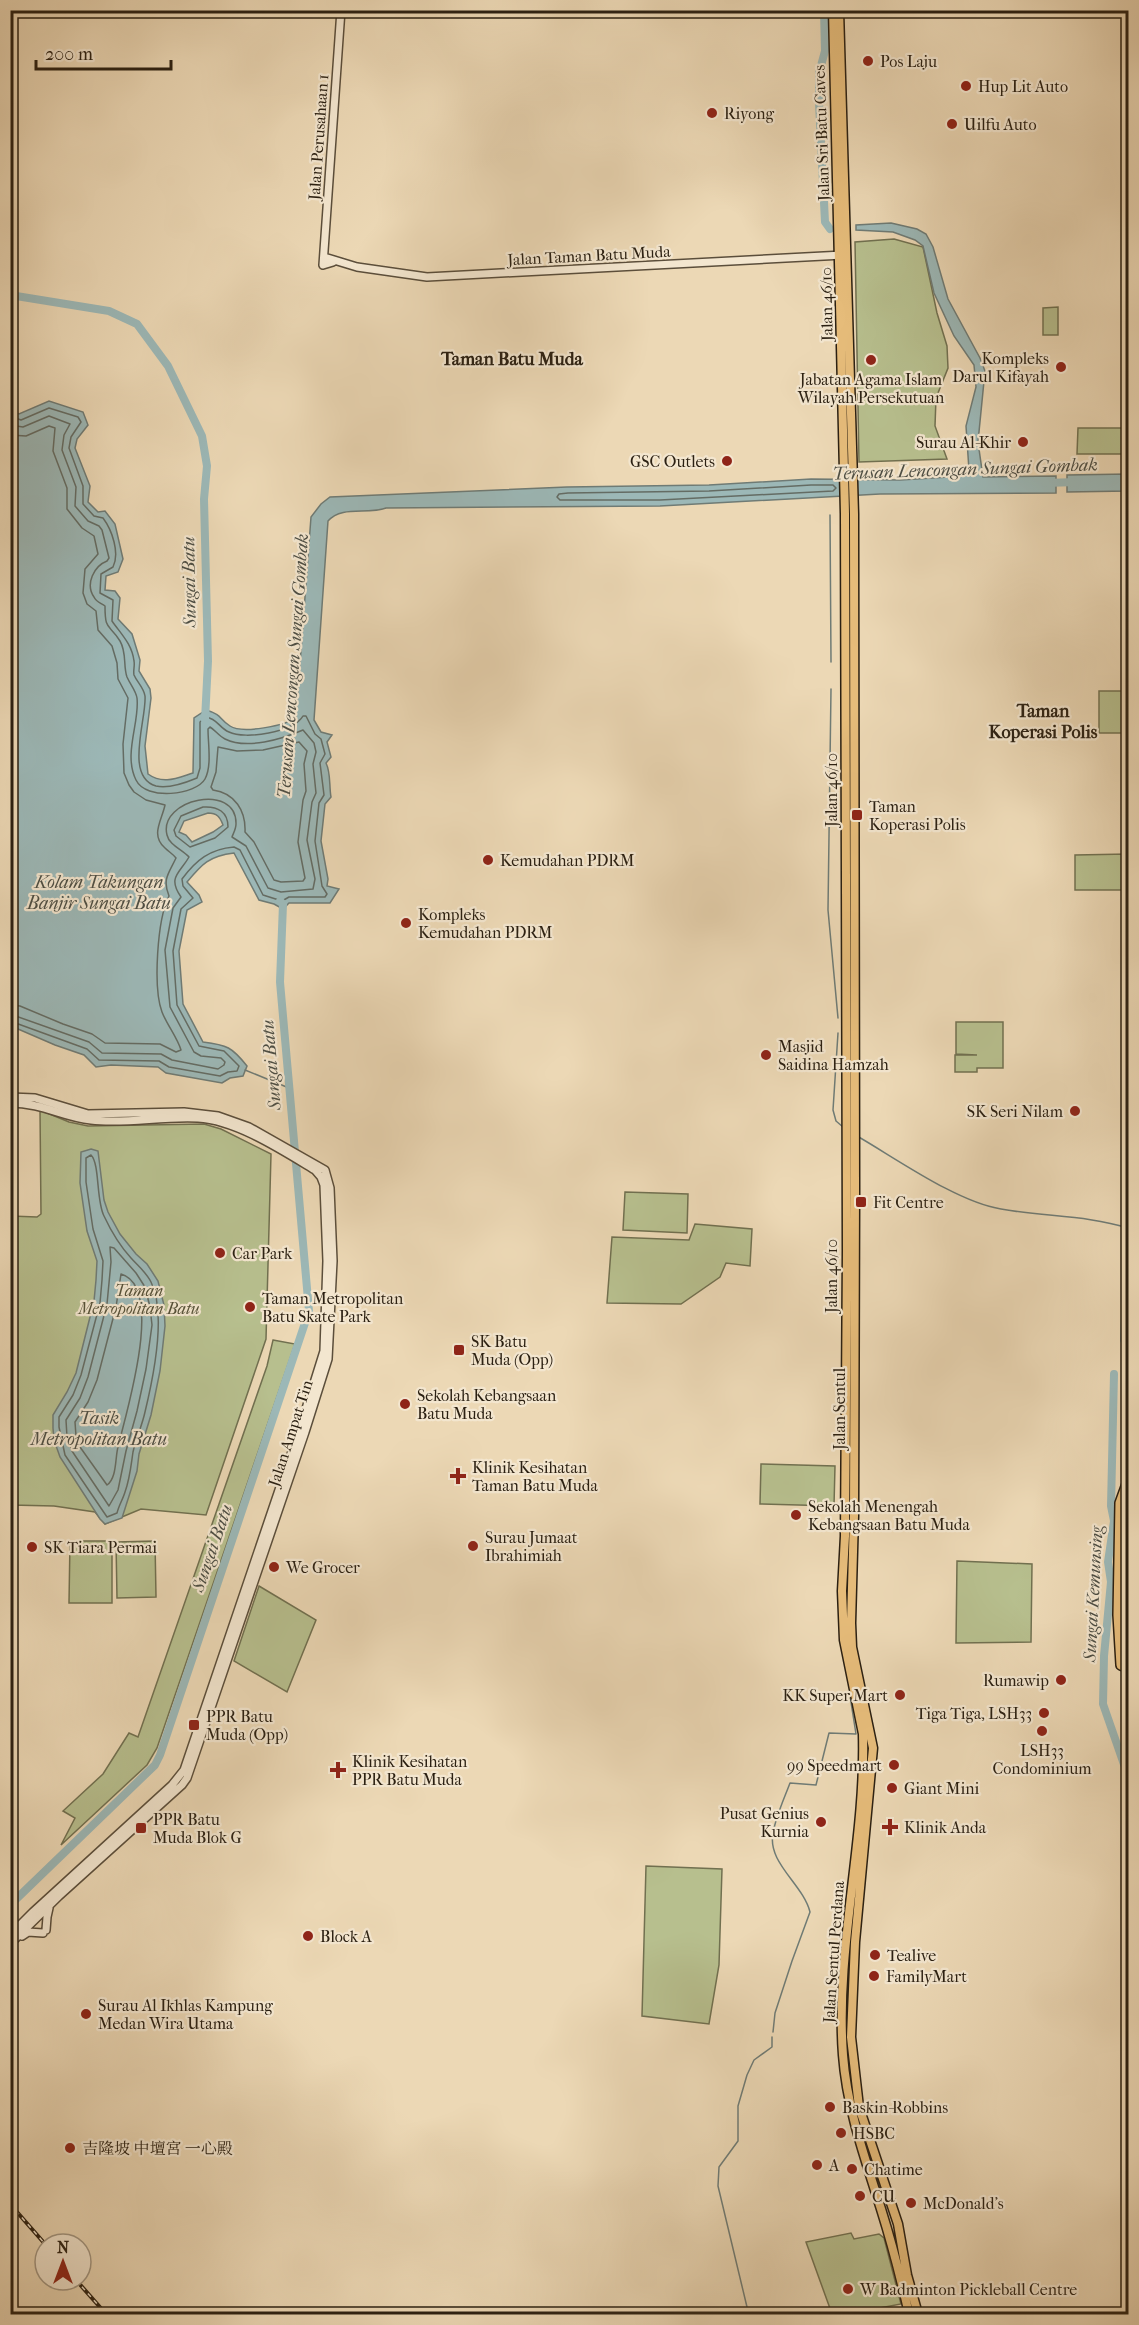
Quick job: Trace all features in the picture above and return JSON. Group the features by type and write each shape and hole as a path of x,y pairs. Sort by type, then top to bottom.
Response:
{"highway":[{"path":"1128,1481 1120,1501 1118,1615 1121,1665 1128,1668"}],"main road":[{"name":"Jalan Sri Batu Caves","path":"832,10 843,255"},
{"name":"Jalan Sri Batu Caves","path":"839,10 843,255"},
{"name":"Jalan 46/10","path":"843,255 849,503 850,1142 846,1325"},
{"name":"Jalan 46/10","path":"850,1142 854,1303"},
{"name":"Jalan Sentul","path":"853,1554 854,1303"},
{"name":"Jalan Sentul","path":"845,1541 846,1325"},
{"path":"845,1541 853,1554 847,1580"},
{"path":"845,1541 844,1565 847,1580"},
{"path":"844,1565 853,1554"},
{"name":"Jalan Sentul Perdana","path":"847,1580 853,1591 852,1647 872,1745 851,2005 851,2050 859,2107 898,2224 907,2275 918,2314"},
{"name":"Jalan Sentul Perdana","path":"847,1580 844,1640 863,1734 864,1756 841,1998 844,2066 851,2111 887,2222 909,2314"},
{"path":"863,1734 872,1745 864,1756"},
{"path":"842,2038 845,2047 851,2050"},
{"path":"844,2066 845,2053 851,2050"},
{"path":"886,2190 891,2214 887,2222 894,2227 907,2275"}],"street":[{"name":"Jalan Perusahaan 1","path":"323,261 341,10"},
{"name":"Jalan Taman Batu Muda","path":"323,261 414,276 437,277 843,255"},
{"name":"Jalan Ampat Tin","path":"10,1098 35,1101 81,1119 94,1121 199,1118 228,1121 325,1170 330,1188 333,1261 329,1351 305,1432 185,1782 65,1891 10,1945"},
{"name":"Jalan Ampat Tin","path":"10,1103 35,1101"},
{"name":"Jalan Ampat Tin","path":"10,1935 172,1785 181,1774 299,1431 324,1351 327,1261 324,1185 320,1175 307,1162"},
{"path":"210,1688 220,1669 225,1666"},
{"path":"10,1945 28,1932 45,1932 49,1909 65,1891"}],"green space":[{"path":"894,239 923,247 937,313 947,346 948,368 936,398 935,426 947,459 859,462 855,242"},
{"path":"1058,307 1058,335 1043,335 1043,308"},
{"path":"1078,428 1128,428 1128,454 1077,454"},
{"path":"1099,691 1128,691 1128,733 1099,733"},
{"path":"1128,854 1128,890 1075,890 1075,855"},
{"path":"956,1022 1003,1022 1003,1068 977,1068 977,1072 955,1072 955,1055 977,1055 956,1054"},
{"name":"Taman Metropolitan Batu","path":"40,1110 69,1122 88,1126 204,1124 221,1129 271,1154 266,1339 206,1515 141,1509 105,1524 95,1512 54,1506 11,1505 11,1216 37,1217 41,1214"},
{"path":"625,1192 688,1194 687,1233 623,1230"},
{"path":"695,1224 752,1229 750,1266 726,1263 720,1277 681,1304 607,1303 612,1237 689,1240"},
{"path":"273,1340 295,1344 157,1748 147,1765 61,1845 75,1818 63,1811 103,1774 129,1733 138,1737 267,1366"},
{"path":"761,1464 835,1466 834,1506 760,1504"},
{"path":"70,1541 112,1541 112,1603 69,1603"},
{"path":"155,1541 156,1597 117,1598 116,1542"},
{"path":"957,1561 1032,1564 1031,1642 956,1643"},
{"path":"259,1586 316,1620 287,1692 234,1661"},
{"path":"646,1866 722,1869 719,1965 709,2024 642,2016"},
{"name":"W Badminton Pickleball Centre","path":"851,2233 854,2239 879,2234 884,2238 901,2304 848,2314 832,2314 806,2242"}],"water":[{"name":"Kolam Takungan Banjir Sungai Batu","path":"891,223 917,229 926,234 933,247 948,299 985,371 978,442 983,477 1056,476 1056,493 880,494 660,506 386,508 340,513 334,516 328,521 314,720 321,732 332,735 327,742 331,757 326,763 331,797 325,804 321,841 328,879 327,886 339,889 330,903 289,903 283,909 259,900 234,853 218,856 207,862 187,882 202,902 187,910 179,951 183,1004 203,1042 228,1048 247,1066 243,1076 230,1078 222,1083 166,1073 158,1067 111,1065 96,1067 84,1055 11,1026 10,407 19,414 49,401 83,412 88,425 77,439 75,448 90,486 88,502 98,512 105,511 115,524 123,559 118,572 106,576 105,590 115,591 120,598 118,619 132,634 140,660 139,671 150,689 145,746 148,774 165,780 176,778 193,773 194,718 206,710 218,715 230,726 244,729 274,726 296,717 311,517 330,497 567,487 709,485 811,479 900,480 965,476 969,470 966,426 976,387 974,365 954,336 934,293 923,246 915,240 893,232 856,230 856,225","holes":["208,813 218,816 223,825 192,842 186,835 179,832 184,821"]},
{"path":"1128,474 1128,491 1067,492 1067,475"},
{"name":"Tasik Metropolitan Batu","path":"91,1149 98,1151 104,1200 108,1212 120,1234 147,1264 158,1281 164,1305 165,1326 160,1371 151,1415 139,1454 137,1471 122,1518 105,1524 60,1457 54,1440 53,1428 53,1415 76,1373 94,1301 97,1261 87,1231 80,1183 81,1152"}],"waterway":[{"path":"824,10 825,51 819,73 819,103 825,222 830,229"},
{"name":"Sungai Batu","path":"10,295 109,311 137,324 168,366 202,436 207,466 204,499 208,661 205,720"},
{"name":"Terusan Lencongan Sungai Gombak","path":"1045,483 1077,482"},
{"path":"830,515 831,662"},
{"path":"831,689 828,910 838,1018"},
{"name":"Sungai Batu","path":"10,1905 155,1765 309,1311 280,982 283,904 280,901"},
{"path":"838,1033 833,1110 836,1121 843,1127"},
{"path":"245,1070 289,1088"},
{"path":"857,1136 947,1189 984,1205 1017,1212 1081,1218 1128,1228"},
{"name":"Sungai Kemunsing","path":"1124,1340 1128,1246"},
{"name":"Sungai Kemunsing","path":"1114,1374 1111,1506 1114,1521 1108,1562 1111,1582 1104,1656 1103,1704 1128,1776"},
{"path":"773,2032 775,2013 810,1912 775,1854 774,1827 790,1783 816,1785 829,1733 856,1734 850,1696"},
{"name":"Sungai Kemunsing","path":"1128,2036 1128,2056"},
{"path":"746,2314 747,2307 718,2186 719,2167 738,2141 738,2106 747,2075 754,2060 772,2047 772,2037"}],"railway":[{"path":"10,2204 34,2232"},
{"path":"87,2292 106,2314"}],"place":[{"name":"Pos Laju","path":"868,61"},
{"name":"Hup Lit Auto","path":"966,86"},
{"name":"Riyong","path":"712,113"},
{"name":"Uilfu Auto","path":"952,124"},
{"name":"Jabatan Agama Islam Wilayah Persekutuan","path":"871,360"},
{"name":"Kompleks Darul Kifayah","path":"1061,367"},
{"name":"Surau Al-Khir","path":"1023,442"},
{"name":"GSC Outlets","path":"727,461"},
{"name":"Taman Koperasi Polis","path":"857,815"},
{"name":"Kemudahan PDRM","path":"488,860"},
{"name":"Kompleks Kemudahan PDRM","path":"406,923"},
{"name":"Masjid Saidina Hamzah","path":"766,1055"},
{"name":"SK Seri Nilam","path":"1075,1111"},
{"name":"Fit Centre","path":"861,1202"},
{"name":"Car Park","path":"220,1253"},
{"name":"Taman Metropolitan Batu Skate Park","path":"250,1307"},
{"name":"SK Batu Muda (Opp)","path":"459,1350"},
{"name":"Sekolah Kebangsaan Batu Muda","path":"405,1404"},
{"name":"Klinik Kesihatan Taman Batu Muda","path":"458,1476"},
{"name":"Sekolah Menengah Kebangsaan Batu Muda","path":"796,1515"},
{"name":"Surau Jumaat Ibrahimiah","path":"473,1546"},
{"name":"SK Tiara Permai","path":"32,1547"},
{"name":"We Grocer","path":"274,1567"},
{"name":"Rumawip","path":"1061,1680"},
{"name":"KK Super Mart","path":"900,1695"},
{"name":"Tiga Tiga, LSH33","path":"1044,1713"},
{"name":"PPR Batu Muda (Opp)","path":"194,1725"},
{"name":"LSH33 Condominium","path":"1042,1731"},
{"name":"99 Speedmart","path":"894,1765"},
{"name":"Klinik Kesihatan PPR Batu Muda","path":"338,1770"},
{"name":"Giant Mini","path":"892,1788"},
{"name":"Pusat Genius Kurnia","path":"821,1822"},
{"name":"Klinik Anda","path":"890,1827"},
{"name":"PPR Batu Muda Blok G","path":"141,1828"},
{"name":"Block A","path":"308,1936"},
{"name":"Tealive","path":"875,1955"},
{"name":"FamilyMart","path":"874,1976"},
{"name":"Surau Al Ikhlas Kampung Medan Wira Utama","path":"86,2014"},
{"name":"Baskin-Robbins","path":"830,2107"},
{"name":"HSBC","path":"841,2133"},
{"name":"吉隆坡 中壇宮 一心殿","path":"70,2148"},
{"name":"A","path":"817,2165"},
{"name":"Chatime","path":"852,2169"},
{"name":"CU","path":"860,2196"},
{"name":"McDonald's","path":"911,2203"},
{"name":"W Badminton Pickleball Centre","path":"848,2289"}],"district":[{"name":"Taman Batu Muda","path":"512,359"},
{"name":"Taman Koperasi Polis","path":"1043,721"}]}
